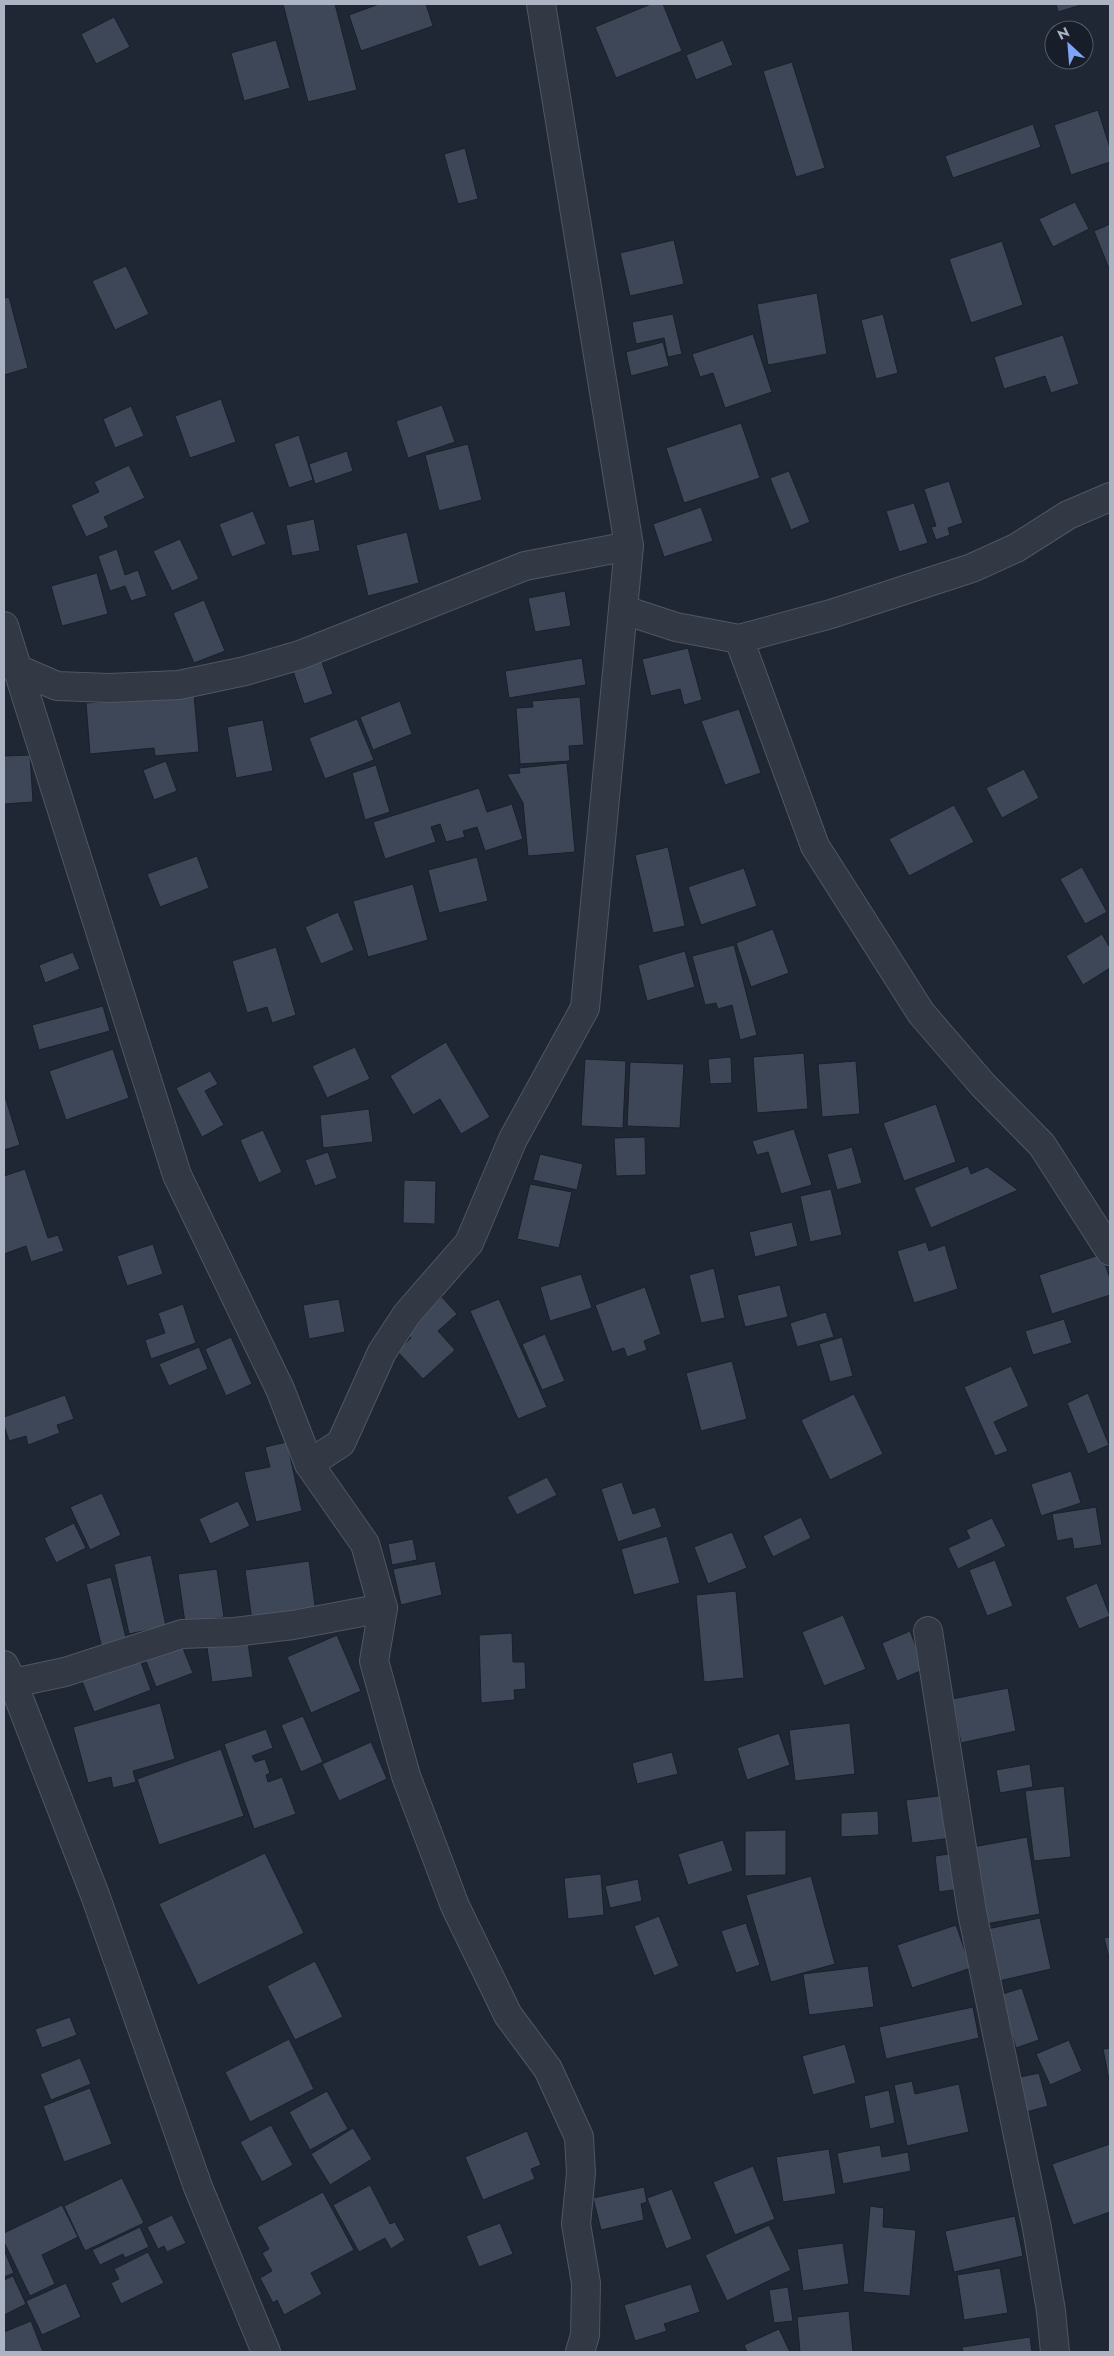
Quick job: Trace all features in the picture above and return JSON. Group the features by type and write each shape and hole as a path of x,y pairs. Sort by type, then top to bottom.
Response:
{"street":[{"path":"310,1464 341,1443 387,1344 406,1314 469,1243 513,1139 585,1008 630,546 541,4"},
{"path":"624,610 676,627 739,639 831,614 972,568 1016,548 1068,516 1110,497"},
{"path":"10,665 58,686 109,688 179,685 245,671 300,655 525,566 630,546"},
{"path":"4,626 10,665 178,1175 280,1389 310,1464 365,1544 383,1608 374,1661 406,1776 454,1906 508,2015 548,2069 579,2137 581,2173 576,2224 586,2283 585,2335 580,2352"},
{"path":"739,639 815,846 921,1013 983,1085 1042,1144 1110,1251"},
{"path":"266,2352 198,2187 95,1895 8,1674 65,1672 182,1634 235,1632 294,1625 383,1608"},
{"path":"928,1631 972,1912 1037,2228 1051,2311 1055,2352"}],"building":[{"path":"283,4 335,4 357,90 308,102"},
{"path":"379,4 426,4 433,26 361,51 349,15"},
{"path":"651,4 663,4 682,51 616,78 595,27"},
{"path":"1056,4 1084,4 1058,12"},
{"path":"114,17 130,47 96,64 81,34"},
{"path":"276,40 290,88 244,101 231,53"},
{"path":"723,40 733,65 696,80 686,55"},
{"path":"792,62 825,168 796,177 763,71"},
{"path":"1098,110 1110,148 1110,162 1071,175 1054,125"},
{"path":"1033,124 1041,147 953,178 945,156"},
{"path":"465,148 478,199 458,204 444,154"},
{"path":"1075,202 1089,229 1053,247 1039,219"},
{"path":"1110,224 1110,271 1094,231"},
{"path":"674,240 684,284 630,296 620,253"},
{"path":"1002,241 1023,305 971,323 949,259"},
{"path":"126,266 149,314 115,330 92,281"},
{"path":"817,293 827,354 768,365 757,304"},
{"path":"9,297 28,368 4,375 4,298"},
{"path":"673,314 682,354 668,357 664,338 636,344 632,322"},
{"path":"883,314 898,373 876,379 861,320"},
{"path":"753,334 772,392 725,408 713,373 700,377 692,354"},
{"path":"1063,335 1079,384 1051,393 1045,376 1004,389 994,357"},
{"path":"663,342 669,366 631,376 626,352"},
{"path":"221,399 236,442 190,458 175,416"},
{"path":"442,405 455,442 408,458 396,421"},
{"path":"131,406 144,436 115,448 103,419"},
{"path":"741,423 760,478 684,503 666,448"},
{"path":"299,435 313,480 289,488 274,444"},
{"path":"468,444 482,500 439,511 425,455"},
{"path":"347,451 353,471 315,484 309,464"},
{"path":"129,465 145,498 104,517 109,527 86,537 71,505 99,492 94,482"},
{"path":"789,471 810,522 791,530 770,478"},
{"path":"949,481 963,523 948,528 950,535 936,540 931,527 936,526 924,489"},
{"path":"914,503 928,543 899,552 886,511"},
{"path":"701,507 713,541 664,557 653,524"},
{"path":"253,511 266,544 232,557 219,524"},
{"path":"314,519 320,551 292,556 286,525"},
{"path":"407,532 419,583 368,596 356,545"},
{"path":"180,539 199,579 172,591 153,551"},
{"path":"117,549 125,575 138,570 147,596 131,601 125,586 110,591 98,556"},
{"path":"97,573 108,614 62,626 51,586"},
{"path":"565,591 571,626 535,632 528,598"},
{"path":"204,600 225,651 194,663 173,613"},
{"path":"688,648 702,700 684,705 680,689 651,696 642,659"},
{"path":"582,658 586,685 509,698 505,671"},
{"path":"322,662 333,694 304,704 293,671"},
{"path":"194,694 199,752 155,756 154,748 90,754 86,703"},
{"path":"580,697 584,745 569,746 570,761 520,764 516,708 533,707 532,701"},
{"path":"400,701 412,734 373,750 360,717"},
{"path":"739,709 761,773 725,785 701,721"},
{"path":"357,719 374,760 325,779 309,738"},
{"path":"263,720 273,771 236,778 227,727"},
{"path":"30,755 33,802 4,804 4,756"},
{"path":"166,761 177,791 154,800 143,770"},
{"path":"567,763 575,852 528,856 523,803 507,774 520,773 519,768"},
{"path":"376,765 390,812 365,820 352,773"},
{"path":"1024,769 1039,798 1002,818 986,788"},
{"path":"479,788 487,812 512,804 523,839 485,851 477,827 463,831 465,837 446,842 440,824 431,827 436,842 385,859 373,822"},
{"path":"954,805 974,842 909,876 889,839"},
{"path":"668,847 685,926 653,933 635,855"},
{"path":"197,856 209,888 160,907 147,874"},
{"path":"477,857 488,901 439,913 428,870"},
{"path":"1082,867 1107,912 1085,924 1060,879"},
{"path":"744,868 757,906 701,925 688,887"},
{"path":"413,884 428,940 368,957 353,901"},
{"path":"338,912 354,950 321,964 305,927"},
{"path":"773,929 789,973 751,987 736,943"},
{"path":"1102,934 1110,948 1110,968 1083,985 1066,956"},
{"path":"734,945 757,1035 740,1040 732,1005 718,1009 716,1003 705,1005 692,956"},
{"path":"276,947 296,1015 272,1023 267,1007 247,1013 232,961"},
{"path":"685,951 695,987 647,1001 638,965"},
{"path":"73,952 80,969 45,983 39,965"},
{"path":"103,1006 110,1031 39,1050 32,1025"},
{"path":"446,1042 490,1117 461,1134 440,1099 413,1115 390,1076"},
{"path":"355,1047 370,1079 327,1098 312,1066"},
{"path":"113,1049 129,1098 66,1120 49,1071"},
{"path":"804,1053 808,1109 757,1113 753,1057"},
{"path":"731,1057 732,1083 710,1084 708,1059"},
{"path":"585,1059 626,1061 623,1128 581,1126"},
{"path":"856,1061 860,1114 822,1117 818,1064"},
{"path":"630,1062 684,1064 680,1128 627,1126"},
{"path":"210,1071 218,1084 205,1091 224,1125 202,1137 176,1088"},
{"path":"4,1093 20,1145 4,1150"},
{"path":"936,1104 956,1162 904,1181 883,1123"},
{"path":"369,1109 373,1142 323,1148 320,1115"},
{"path":"794,1129 812,1185 781,1194 768,1152 757,1155 752,1141"},
{"path":"263,1130 282,1172 259,1183 240,1140"},
{"path":"645,1137 646,1175 616,1176 614,1138"},
{"path":"852,1147 862,1183 837,1190 827,1154"},
{"path":"328,1152 337,1178 315,1186 305,1160"},
{"path":"540,1154 583,1164 577,1190 533,1180"},
{"path":"968,1166 971,1174 987,1167 1018,1190 931,1228 914,1188"},
{"path":"25,1169 48,1238 58,1235 64,1251 31,1262 26,1246 4,1254 4,1176"},
{"path":"404,1180 436,1181 435,1224 403,1223"},
{"path":"530,1184 572,1192 559,1248 517,1239"},
{"path":"831,1189 842,1235 810,1242 800,1196"},
{"path":"792,1222 798,1246 755,1257 749,1232"},
{"path":"926,1242 929,1251 945,1245 958,1289 914,1303 897,1251"},
{"path":"153,1244 163,1274 127,1286 117,1256"},
{"path":"1102,1254 1110,1279 1110,1295 1052,1314 1039,1275"},
{"path":"714,1268 725,1318 701,1323 689,1275"},
{"path":"581,1274 592,1308 550,1321 540,1287"},
{"path":"780,1285 788,1317 745,1327 737,1295"},
{"path":"645,1287 661,1334 644,1341 647,1350 627,1357 624,1348 612,1352 595,1305"},
{"path":"442,1297 457,1314 438,1331 455,1350 423,1379 397,1351 411,1338 405,1331"},
{"path":"339,1299 345,1332 309,1339 303,1305"},
{"path":"499,1299 547,1407 518,1419 470,1311"},
{"path":"183,1304 196,1343 151,1359 145,1340 165,1333 158,1313"},
{"path":"826,1312 834,1337 797,1347 790,1323"},
{"path":"1064,1319 1072,1343 1033,1355 1025,1331"},
{"path":"545,1334 565,1381 542,1390 522,1344"},
{"path":"231,1337 252,1384 226,1396 205,1349"},
{"path":"842,1337 853,1376 830,1382 819,1344"},
{"path":"199,1347 208,1369 169,1386 159,1364"},
{"path":"732,1361 747,1419 701,1431 686,1373"},
{"path":"1011,1366 1029,1406 994,1422 1008,1451 995,1456 964,1387"},
{"path":"1088,1393 1109,1445 1088,1454 1067,1403"},
{"path":"854,1394 883,1454 830,1480 801,1420"},
{"path":"65,1395 74,1419 57,1425 60,1433 28,1445 26,1436 9,1441 4,1425 4,1417"},
{"path":"287,1442 302,1511 256,1522 244,1472 270,1467 265,1447"},
{"path":"1071,1471 1081,1503 1041,1516 1031,1484"},
{"path":"547,1477 557,1495 517,1515 507,1497"},
{"path":"622,1482 633,1514 655,1507 662,1527 618,1542 601,1489"},
{"path":"102,1493 121,1535 90,1550 70,1507"},
{"path":"238,1501 250,1526 210,1544 199,1519"},
{"path":"1096,1507 1102,1545 1074,1549 1072,1538 1057,1541 1052,1514"},
{"path":"801,1517 811,1538 773,1557 763,1536"},
{"path":"992,1518 1006,1546 958,1569 948,1548 970,1538 966,1530"},
{"path":"74,1523 86,1548 56,1563 44,1538"},
{"path":"732,1532 747,1568 708,1584 694,1547"},
{"path":"667,1536 680,1583 634,1595 621,1549"},
{"path":"413,1539 417,1560 392,1565 388,1544"},
{"path":"151,1555 166,1626 129,1634 114,1564"},
{"path":"995,1560 1013,1606 987,1616 969,1570"},
{"path":"309,1561 316,1613 252,1621 245,1570"},
{"path":"435,1561 442,1595 401,1605 393,1569"},
{"path":"217,1569 224,1617 185,1623 178,1574"},
{"path":"111,1577 128,1646 103,1652 86,1584"},
{"path":"1097,1583 1110,1616 1079,1629 1065,1597"},
{"path":"736,1591 744,1678 704,1682 696,1595"},
{"path":"843,1615 866,1669 824,1686 802,1632"},
{"path":"910,1631 925,1669 897,1681 882,1643"},
{"path":"512,1633 513,1662 525,1662 526,1689 514,1690 515,1700 481,1703 479,1635"},
{"path":"337,1635 361,1691 311,1713 287,1657"},
{"path":"247,1636 253,1677 212,1682 206,1641"},
{"path":"180,1641 193,1673 156,1687 144,1656"},
{"path":"138,1654 151,1690 94,1712 80,1676"},
{"path":"1008,1688 1016,1731 961,1743 952,1699"},
{"path":"160,1703 175,1759 133,1771 136,1782 113,1788 111,1777 88,1783 73,1727"},
{"path":"303,1716 323,1762 301,1772 281,1725"},
{"path":"850,1723 855,1774 795,1781 789,1730"},
{"path":"266,1729 273,1748 252,1756 255,1762 265,1759 270,1773 266,1775 268,1782 282,1777 296,1814 254,1829 224,1744"},
{"path":"779,1733 790,1765 747,1780 737,1748"},
{"path":"371,1742 387,1779 339,1801 322,1764"},
{"path":"221,1749 244,1816 159,1845 137,1779"},
{"path":"672,1752 678,1774 637,1784 632,1763"},
{"path":"1030,1764 1033,1787 1000,1793 996,1770"},
{"path":"1064,1786 1071,1857 1034,1861 1025,1791"},
{"path":"946,1795 952,1838 912,1843 906,1800"},
{"path":"878,1811 879,1835 841,1837 841,1813"},
{"path":"786,1830 786,1875 745,1876 745,1831"},
{"path":"1027,1837 1040,1914 986,1924 973,1847"},
{"path":"723,1840 733,1871 688,1885 678,1854"},
{"path":"265,1853 304,1933 198,1985 159,1904"},
{"path":"956,1853 960,1889 939,1892 935,1856"},
{"path":"601,1874 604,1915 568,1919 564,1878"},
{"path":"811,1876 835,1964 771,1982 746,1895"},
{"path":"638,1879 642,1901 610,1908 605,1886"},
{"path":"659,1916 679,1966 654,1976 634,1926"},
{"path":"1040,1918 1051,1969 999,1981 987,1929"},
{"path":"746,1923 760,1965 736,1973 721,1931"},
{"path":"956,1925 971,1968 912,1988 897,1945"},
{"path":"1110,1937 1110,1961 1104,1938"},
{"path":"315,1961 343,2017 295,2040 267,1986"},
{"path":"868,1966 874,2007 809,2015 803,1974"},
{"path":"1022,1988 1039,2040 1016,2048 999,1995"},
{"path":"973,2007 979,2038 886,2059 879,2027"},
{"path":"70,2017 77,2035 42,2048 35,2029"},
{"path":"289,2039 314,2089 250,2122 225,2072"},
{"path":"1069,2040 1082,2071 1050,2085 1036,2054"},
{"path":"845,2044 856,2083 813,2095 802,2056"},
{"path":"1110,2048 1110,2085 1103,2049"},
{"path":"80,2058 91,2084 51,2100 40,2074"},
{"path":"1039,2073 1048,2106 1023,2113 1015,2078"},
{"path":"912,2081 915,2094 959,2084 969,2132 907,2146 894,2085"},
{"path":"90,2088 112,2144 64,2162 43,2106"},
{"path":"889,2090 895,2123 870,2129 864,2096"},
{"path":"327,2091 348,2129 310,2150 289,2112"},
{"path":"271,2125 293,2165 262,2182 240,2142"},
{"path":"353,2128 372,2159 330,2185 311,2154"},
{"path":"527,2131 541,2165 531,2169 535,2179 483,2200 465,2157"},
{"path":"1110,2144 1110,2212 1073,2225 1052,2164"},
{"path":"880,2145 882,2157 908,2152 911,2171 843,2184 837,2153"},
{"path":"829,2149 836,2194 783,2202 776,2157"},
{"path":"753,2166 775,2219 735,2235 713,2182"},
{"path":"122,2178 144,2223 85,2251 64,2206"},
{"path":"370,2185 390,2224 395,2222 405,2240 391,2249 385,2238 359,2252 333,2205"},
{"path":"644,2187 647,2202 641,2204 644,2220 601,2230 593,2198"},
{"path":"672,2189 692,2239 666,2249 647,2198"},
{"path":"323,2192 354,2250 311,2273 322,2294 284,2315 277,2300 273,2303 260,2278 272,2271 262,2253 269,2249 257,2227"},
{"path":"62,2205 78,2237 42,2255 55,2284 30,2296 4,2242 4,2233"},
{"path":"870,2206 884,2208 883,2227 916,2230 910,2296 863,2292"},
{"path":"172,2215 186,2243 167,2252 164,2246 158,2249 147,2227"},
{"path":"1015,2216 1023,2256 954,2272 945,2231"},
{"path":"500,2223 513,2254 479,2267 466,2236"},
{"path":"769,2225 791,2270 727,2301 705,2255"},
{"path":"140,2227 149,2247 125,2258 123,2254 100,2265 92,2250"},
{"path":"843,2243 849,2284 803,2291 797,2249"},
{"path":"4,2250 14,2273 4,2277"},
{"path":"148,2252 164,2283 121,2304 111,2283 119,2279 114,2269"},
{"path":"1000,2268 1008,2313 964,2320 957,2275"},
{"path":"13,2276 26,2304 4,2315 4,2280"},
{"path":"66,2283 81,2317 42,2335 26,2301"},
{"path":"691,2284 700,2312 664,2324 667,2331 635,2341 624,2305"},
{"path":"788,2287 793,2321 774,2323 769,2290"},
{"path":"849,2311 853,2352 800,2352 797,2317"},
{"path":"31,2321 43,2352 4,2352 4,2332"},
{"path":"779,2329 790,2352 747,2352 744,2345"},
{"path":"1030,2337 1032,2352 963,2352 962,2347"}]}
